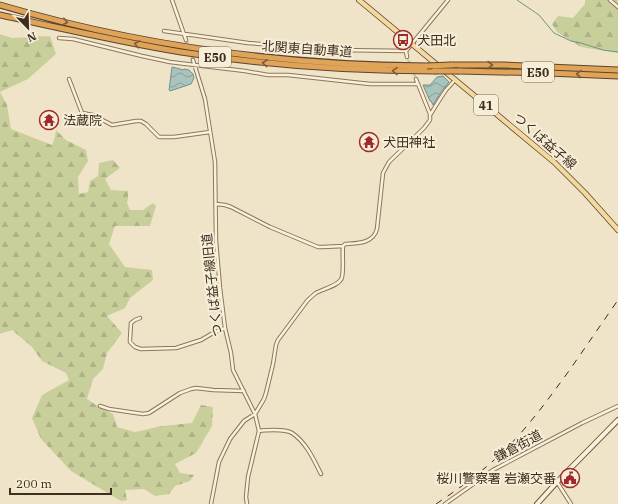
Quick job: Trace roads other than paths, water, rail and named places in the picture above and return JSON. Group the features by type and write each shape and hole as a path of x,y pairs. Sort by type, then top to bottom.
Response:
{"highway":[{"name":"北関東自動車道","path":"0,5 52,19 132,37 179,46 262,57 319,62 368,64 427,66 518,66 618,70"},
{"name":"北関東自動車道","path":"0,15 138,44 220,58 262,63 320,68 391,71 459,71 618,76"}],"main road":[{"name":"つくば益子線","path":"358,0 562,169 589,196 618,230"}],"street":[{"path":"172,0 186,40"},
{"path":"406,51 448,0"},
{"path":"610,0 618,7"},
{"path":"164,31 242,42 324,49 406,51"},
{"path":"59,38 73,39 156,59 268,75 288,75 370,84 418,84"},
{"path":"406,51 407,57"},
{"name":"つくば益子線旧道","path":"193,60 205,100 215,167 216,247 225,328 231,353 233,370 255,414 259,431 248,477 246,497 247,504"},
{"path":"69,79 82,113 93,115 112,125 136,120 141,121 146,124 158,137 174,138 210,132"},
{"path":"416,79 430,115"},
{"path":"216,204 231,207 252,218 318,247 343,246 345,244 369,240 377,229 383,173 389,162 424,128 430,120 430,115 455,79"},
{"path":"211,504 219,462 230,439 244,421 255,414 264,399 276,345 282,334 311,297 317,292 341,281 343,246"},
{"path":"140,318 131,323 130,342 141,350 176,348 201,340 225,328"},
{"path":"100,406 109,409 143,414 149,413 180,393 191,389 244,391"},
{"name":"鎌倉街道","path":"445,504 494,470 582,423 618,406"},
{"path":"537,504 618,420"},
{"path":"259,431 284,430 293,434 305,446 321,474"},
{"path":"557,482 571,504"}],"water":[{"path":"172,67 189,70 193,74 194,78 191,84 170,91"},
{"path":"443,76 449,82 433,105 423,85 430,85 437,77"}],"waterway":[{"path":"517,0 539,15 554,33 571,41 603,50 618,52"}],"tunnel":[{"path":"186,40 193,60"},
{"path":"407,57 411,66"},
{"path":"413,71 416,79"}],"railway":[{"path":"436,504 488,465 522,432 563,379 618,300"}],"place":[{"name":"犬田北","path":"403,40"},
{"name":"法蔵院","path":"49,120"},
{"name":"犬田神社","path":"369,142"},
{"name":"桜川警察署 岩瀬交番","path":"570,478"}]}
